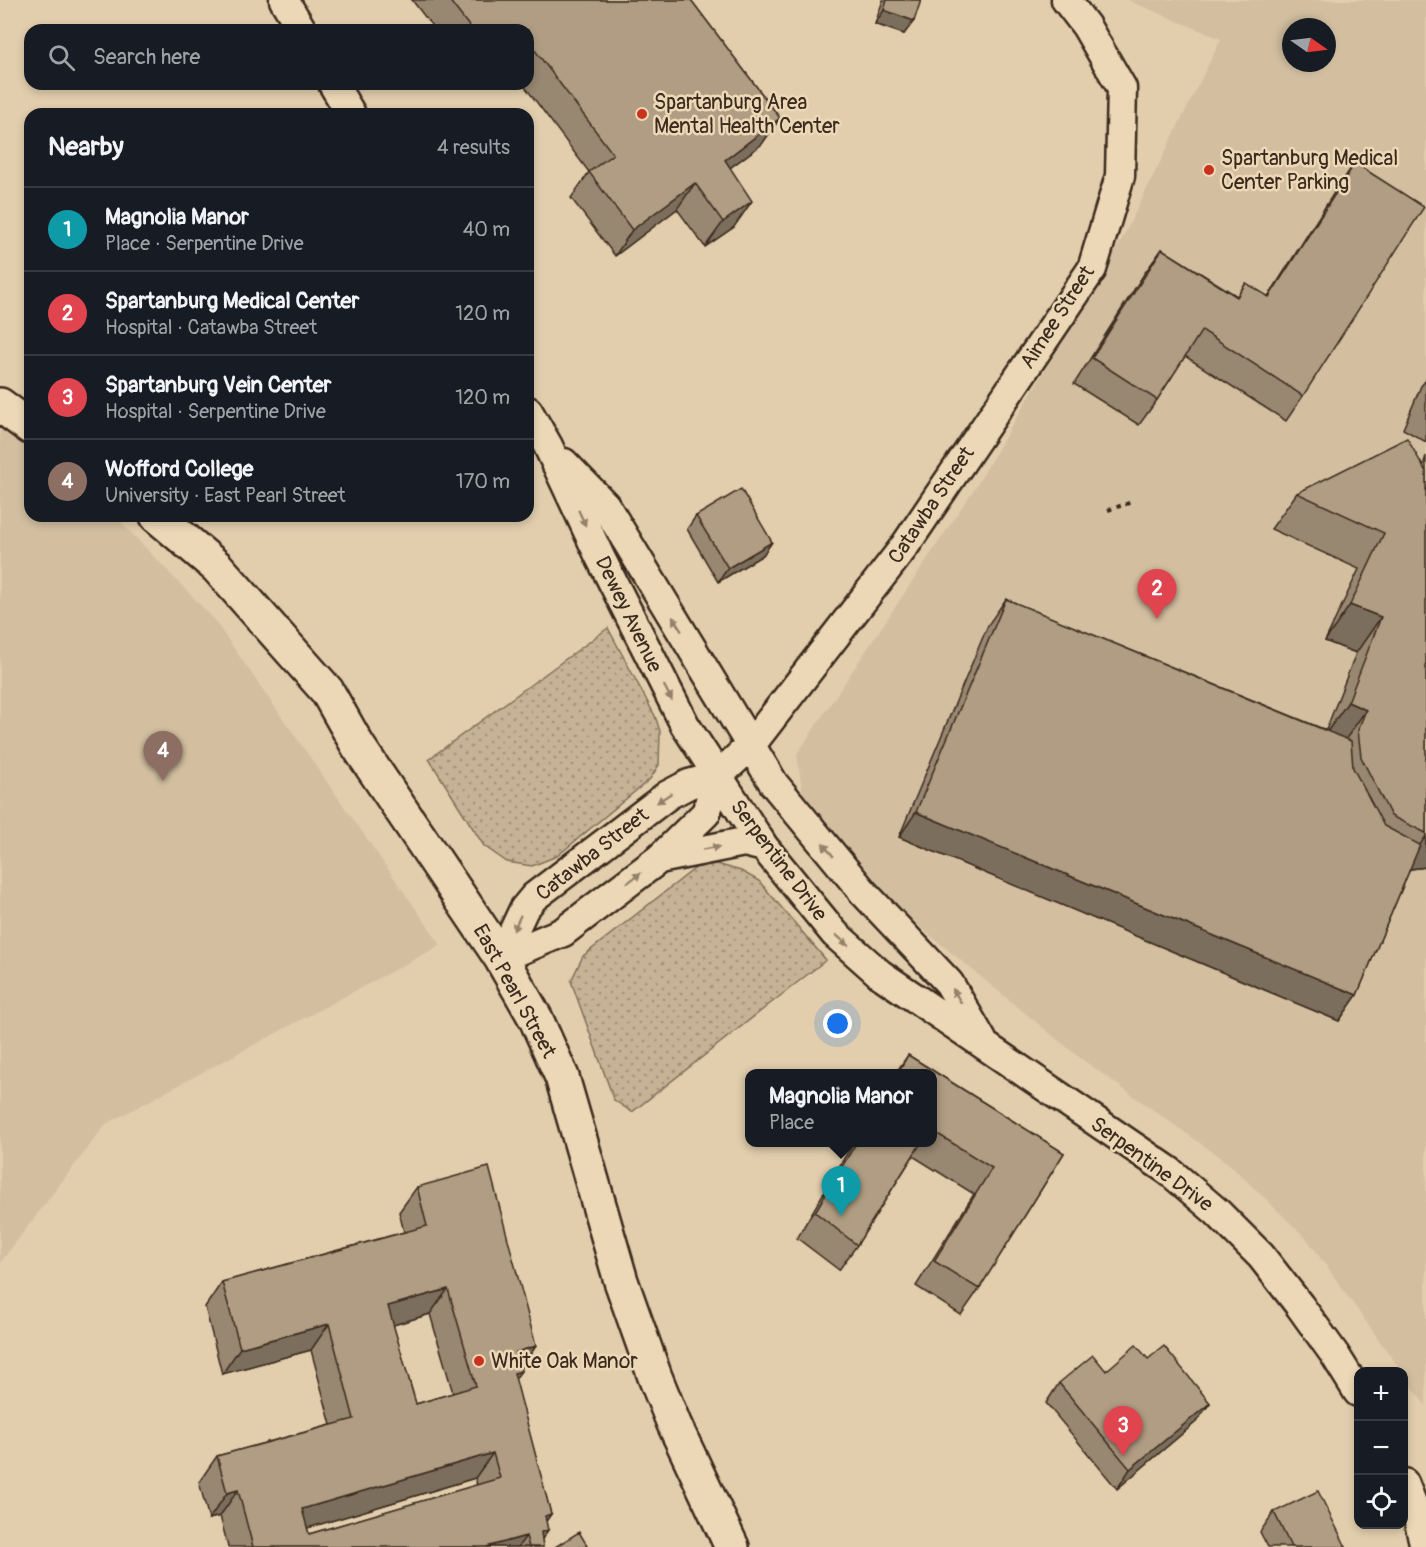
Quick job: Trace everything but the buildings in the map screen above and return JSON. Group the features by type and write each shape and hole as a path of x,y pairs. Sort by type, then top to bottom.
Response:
{"street":[{"path":"284,0 298,24"},
{"name":"Aimee Street","path":"1004,397 1092,269 1120,176 1122,88 1086,26 1066,0"},
{"path":"337,90 347,108"},
{"name":"Catawba Street","path":"501,958 563,932 659,859 706,813 718,777 751,746 904,547 1004,397"},
{"path":"0,405 24,423"},
{"name":"Dewey Avenue","path":"534,422 666,690 718,777"},
{"name":"Dewey Avenue","path":"548,446 605,505 751,746"},
{"name":"East Pearl Street","path":"164,522 217,567 327,691 358,746 501,958 536,1019 562,1077 621,1281 655,1377 674,1425 732,1547"},
{"name":"Serpentine Drive","path":"751,746 774,784 799,816 864,893 949,983 987,1047"},
{"name":"Catawba Street","path":"501,958 524,909 534,897 668,795 689,784 718,777"},
{"name":"Serpentine Drive","path":"718,777 764,847 835,934 880,974 1169,1171 1217,1212 1261,1257 1294,1298 1354,1384"},
{"name":"Catawba Street","path":"659,859 744,842 764,847"},
{"path":"1408,1493 1418,1518 1425,1547"}],"path":[{"path":"1108,510 1132,502"}],"shaded area":[{"path":"1127,0 1426,0 1426,1406 1408,1381 1408,1367 1398,1367 1307,1239 1228,1163 1080,1058 893,905 803,797 797,754 978,483 1122,239 1221,39"},
{"path":"0,426 24,444 24,522 121,522 212,617 441,945 106,1124 0,1263"},
{"path":"608,628 655,716 660,731 659,765 650,779 557,856 532,866 507,862 484,846 429,759"},
{"path":"717,864 741,871 759,881 826,960 632,1112 614,1100 571,981 583,956 698,866"}],"place":[{"name":"Spartanburg Area Mental Health Center","path":"642,114"},
{"name":"Spartanburg Medical Center Parking","path":"1209,170"},
{"name":"Spartanburg Medical Center","path":"1157,619"},
{"name":"Wofford College","path":"163,781"},
{"name":"Magnolia Manor","path":"841,1216"},
{"name":"White Oak Manor","path":"479,1361"},
{"name":"Spartanburg Vein Center","path":"1123,1456"}]}
